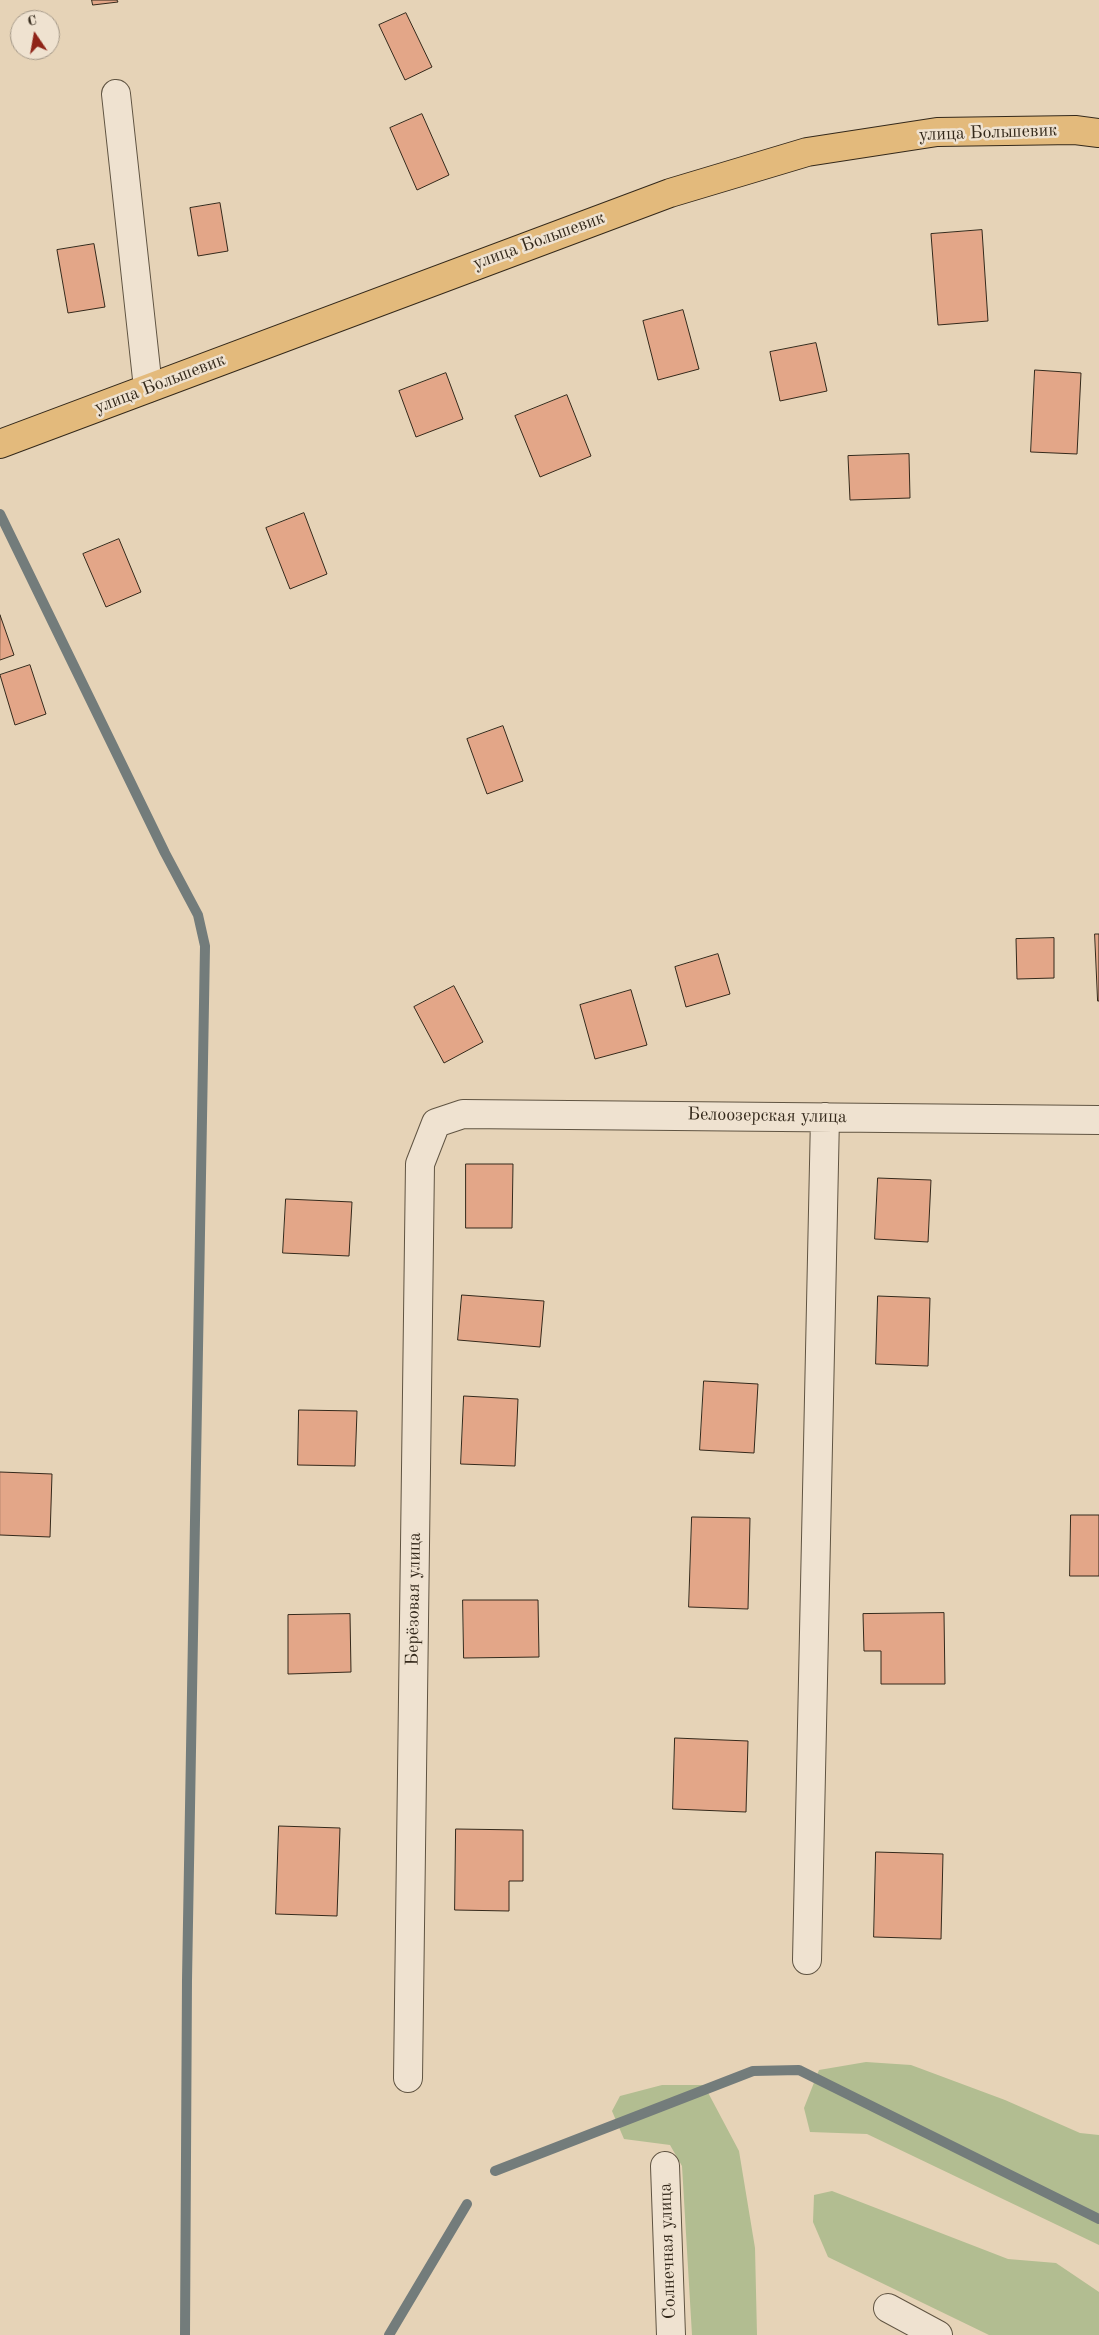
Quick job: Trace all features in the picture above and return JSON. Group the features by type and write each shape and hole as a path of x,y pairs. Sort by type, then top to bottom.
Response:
{"main road":[{"name":"улица Большевик","path":"0,444 670,193 807,152 937,132 1075,130 1099,133"}],"street":[{"path":"116,94 148,388"},
{"name":"Белоозерская улица","path":"436,1123 463,1114 1099,1120"},
{"path":"807,1960 825,1117"},
{"name":"Берёзовая улица","path":"408,2078 420,1164 436,1123"},
{"name":"Солнечная улица","path":"664,2166 671,2335"},
{"path":"888,2308 938,2335"}],"green space":[{"path":"866,2062 911,2065 1005,2100 1080,2133 1099,2135 1099,2245 867,2134 810,2132 804,2108 819,2070"},
{"path":"662,2085 704,2085 739,2151 755,2248 757,2335 692,2335 682,2166 670,2145 624,2139 612,2111 620,2096"},
{"path":"832,2191 1008,2259 1056,2263 1099,2292 1099,2335 989,2335 828,2257 813,2222 814,2195"}],"building":[{"path":"92,0 117,0 118,2 93,5"},
{"path":"406,13 432,67 405,80 379,25"},
{"path":"422,114 449,175 417,190 390,128"},
{"path":"220,203 228,251 198,256 190,208"},
{"path":"982,230 988,321 938,325 931,234"},
{"path":"94,244 105,307 68,313 57,250"},
{"path":"683,310 699,369 658,380 643,321"},
{"path":"816,343 827,391 780,401 770,352"},
{"path":"1035,370 1081,373 1077,454 1031,452"},
{"path":"446,373 463,419 416,437 399,391"},
{"path":"567,395 591,456 540,477 515,416"},
{"path":"909,454 910,498 850,500 848,456"},
{"path":"304,513 327,574 290,589 266,528"},
{"path":"119,539 141,592 106,607 83,554"},
{"path":"0,615 14,655 0,660"},
{"path":"30,665 46,714 15,725 0,675"},
{"path":"503,726 523,781 487,794 467,739"},
{"path":"1095,934 1099,934 1099,1001 1098,1001"},
{"path":"1054,938 1054,978 1017,979 1016,939"},
{"path":"718,954 730,994 686,1007 675,967"},
{"path":"454,986 483,1042 444,1063 414,1007"},
{"path":"631,990 647,1045 595,1059 580,1005"},
{"path":"466,1164 513,1164 512,1228 466,1228"},
{"path":"878,1178 931,1180 928,1242 875,1239"},
{"path":"286,1199 352,1202 349,1256 283,1253"},
{"path":"462,1295 544,1301 540,1347 458,1340"},
{"path":"878,1296 930,1298 928,1366 876,1364"},
{"path":"704,1381 758,1384 754,1453 700,1450"},
{"path":"464,1396 518,1399 515,1466 461,1464"},
{"path":"299,1410 357,1411 355,1466 298,1465"},
{"path":"0,1472 52,1474 50,1537 0,1535"},
{"path":"1071,1515 1099,1515 1099,1576 1070,1576"},
{"path":"692,1517 750,1518 748,1609 689,1607"},
{"path":"463,1600 538,1600 539,1657 464,1658"},
{"path":"944,1613 945,1684 881,1684 881,1651 864,1651 863,1614"},
{"path":"350,1614 351,1672 288,1674 288,1615"},
{"path":"675,1738 748,1741 746,1812 673,1809"},
{"path":"279,1826 340,1828 337,1916 276,1914"},
{"path":"456,1829 523,1830 523,1881 509,1881 509,1911 455,1910"},
{"path":"876,1852 943,1854 941,1939 874,1937"}],"waterway":[{"path":"0,514 165,853 198,915 205,946 187,1979 185,2335"},
{"path":"495,2171 753,2071 799,2070 1099,2219"},
{"path":"389,2335 467,2204"}]}
